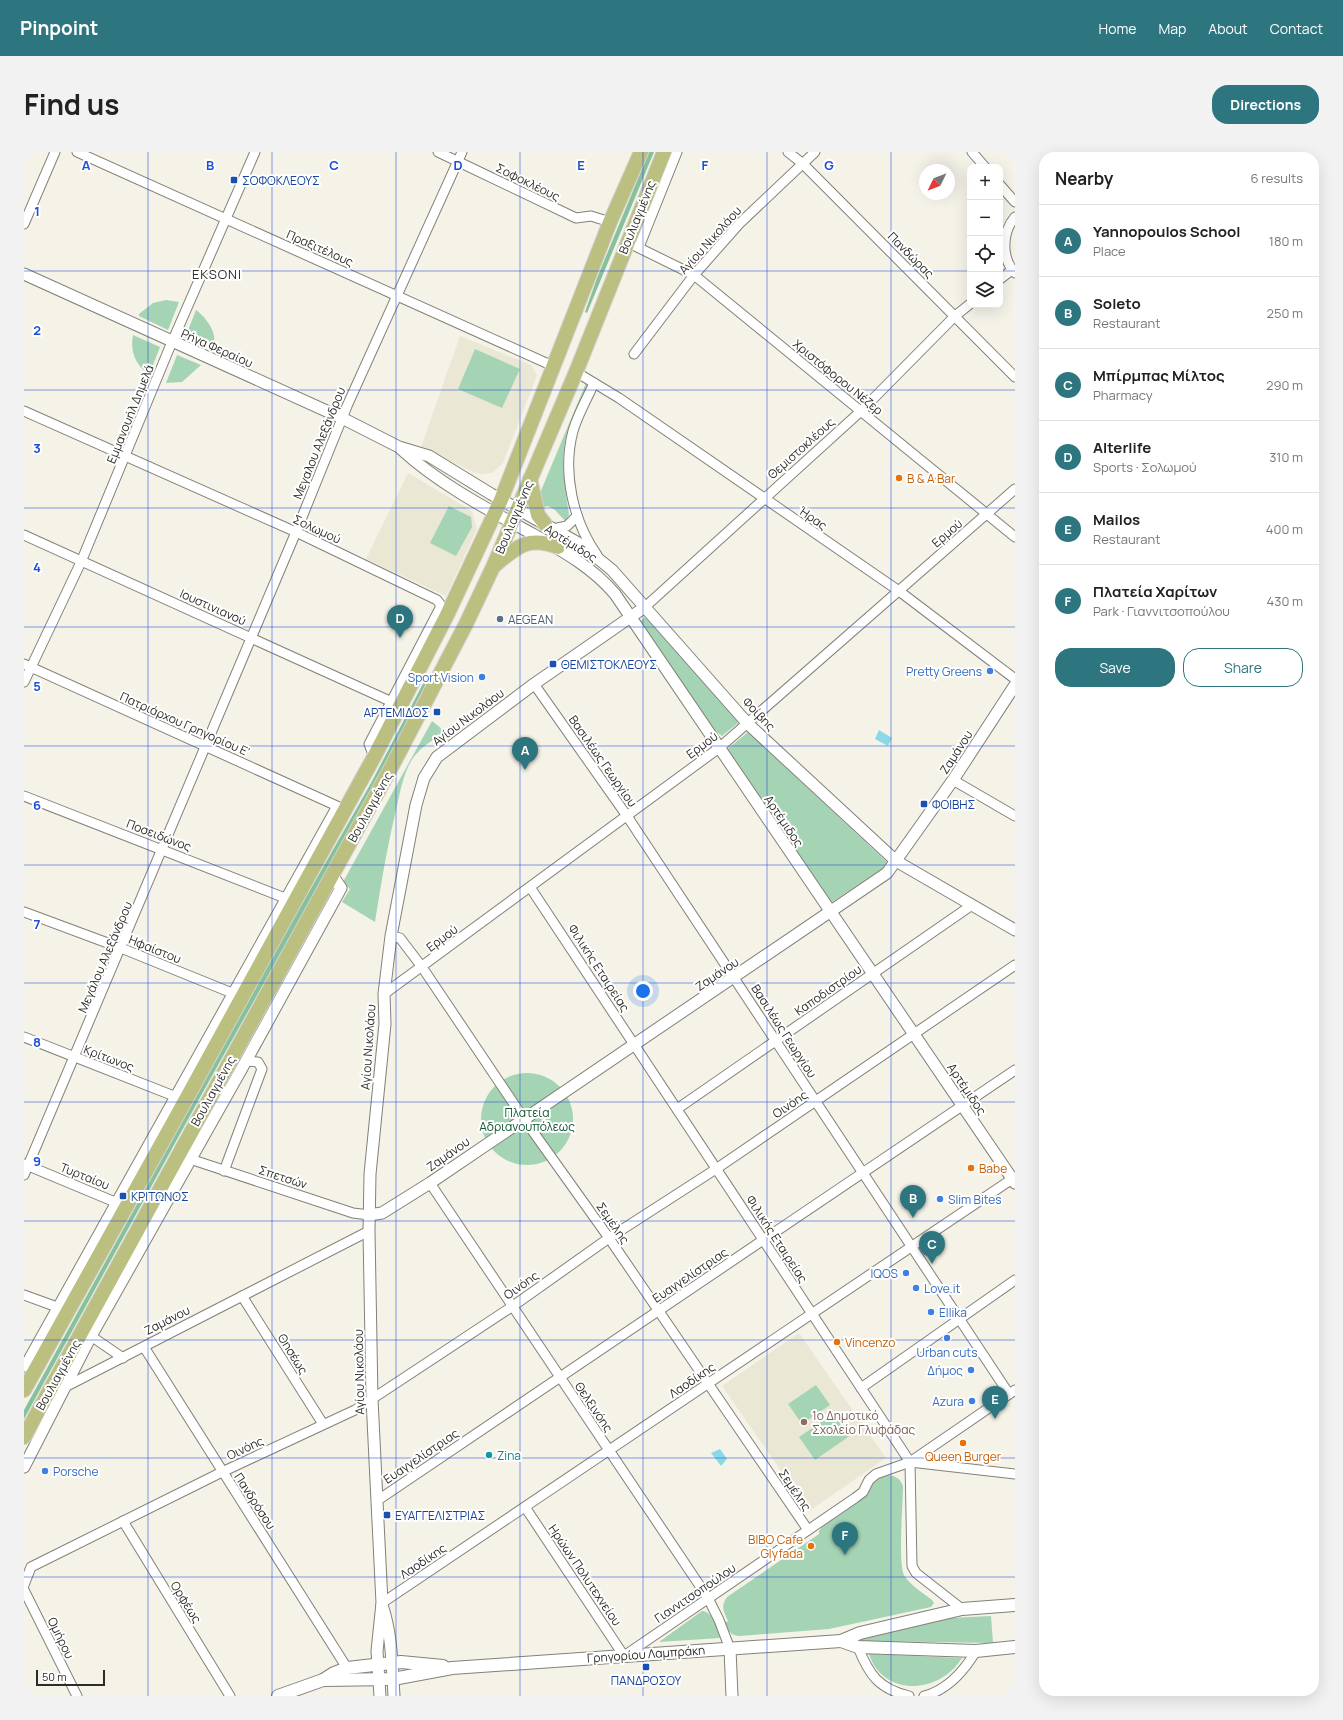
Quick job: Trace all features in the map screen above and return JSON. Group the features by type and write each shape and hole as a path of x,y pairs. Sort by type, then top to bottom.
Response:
{"main road":[{"name":"Βουλιαγμένης","path":"24,1390 180,1099 281,916 374,757 447,615 501,500 610,222 641,152"},
{"name":"Βουλιαγμένης","path":"24,1437 203,1122 332,875 392,766 466,624 493,567 576,372 633,245 664,152"},
{"path":"530,479 538,515 549,526"},
{"path":"493,567 522,544 544,542 558,547"},
{"path":"428,633 447,615"},
{"name":"Γρηγορίου Λαμπράκη","path":"323,1680 393,1679 452,1668 841,1641 860,1633 962,1609 1015,1605"},
{"name":"Γρηγορίου Λαμπράκη","path":"841,1641 858,1647 976,1651 1015,1648"},
{"name":"Γρηγορίου Λαμπράκη","path":"278,1696 323,1680 334,1672 347,1668 377,1664 418,1663 452,1668"}],"street":[{"path":"24,224 55,152"},
{"name":"Πραξιτέλους","path":"77,152 553,366"},
{"name":"Εμμανουήλ Δημελά","path":"24,682 27,666 81,562 173,342 255,152"},
{"name":"Σοφοκλέους","path":"438,152 576,218 591,216 610,222"},
{"name":"Μεγαλου Αλεξάνδρου","path":"205,746 296,532 342,418 462,152"},
{"path":"633,245 677,152"},
{"name":"Πανδώρας","path":"788,152 803,164 1015,377"},
{"name":"Αγίου Νικολάου","path":"634,354 694,275 739,224 815,152"},
{"path":"972,152 982,164"},
{"path":"1003,188 1015,202"},
{"path":"1003,277 1013,271 1005,254 1005,238 1011,222 1015,217"},
{"name":"Χριστόφορου Νέζερ","path":"633,245 694,275 1015,537"},
{"name":"Ρήγα Φεραίου","path":"24,274 342,418 399,447 429,456 501,500"},
{"name":"Θεμιστοκλέους","path":"645,607 861,411 955,316 967,306"},
{"name":"Ήρας","path":"576,372 619,398 899,591 1015,679"},
{"path":"594,383 578,416 571,443 571,482 577,516 586,537 598,557"},
{"name":"Σολωμού","path":"24,411 296,532 437,600 440,604 440,608 369,744 374,757"},
{"name":"Ρήγα Φεραίου","path":"399,447 422,468 495,513"},
{"name":"Ερμού","path":"384,994 719,748 1015,489"},
{"name":"Φοίβης","path":"501,500 549,526 598,557 612,570 748,724 896,861 1015,930"},
{"name":"Αρτέμιδος","path":"495,513 558,547 585,565 604,582 1014,1180"},
{"path":"549,526 567,526 577,516"},
{"name":"Ιουστινιανού","path":"24,535 81,562 252,637 392,702"},
{"name":"Αγίου Νικολάου","path":"380,1696 376,1651 382,1603 372,1399 369,1231 370,1174 385,1024 384,994 391,936 416,805 424,778 437,757 534,684 645,607"},
{"name":"Πατριάρχου Γρηγορίου E'","path":"27,666 337,806 285,898"},
{"name":"Βασιλέως Γεωργίου","path":"534,684 627,816 959,1318 1012,1392"},
{"name":"Ζαμάνου","path":"369,1214 382,1213 430,1183 887,873 953,780 1015,685"},
{"name":"Μεγάλου Αλεξάνδρου","path":"24,1175 26,1165 75,1058 122,948 205,746"},
{"path":"953,780 1015,816"},
{"name":"Ποσειδώνος","path":"24,796 285,898"},
{"path":"24,1467 63,1388 91,1336 190,1159 203,1122 246,1061 341,888 332,875"},
{"name":"Φιλικής Εταιρείας","path":"530,887 910,1462"},
{"path":"216,1034 232,993 281,916 285,898"},
{"name":"Καποδιστρίου","path":"677,1109 972,905"},
{"name":"Ηφαίστου","path":"24,912 122,948 232,993"},
{"name":"Σεμέλης","path":"391,936 400,938 422,967 524,1119 609,1238 808,1530"},
{"name":"Οινόης","path":"24,1585 31,1566 372,1399 513,1306 609,1238 716,1169 1015,965"},
{"name":"Κρίτωνος","path":"24,1037 180,1099"},
{"path":"224,1171 262,1069 258,1062 246,1061"},
{"name":"Ευαγγελίστριας","path":"378,1500 1015,1070"},
{"path":"24,1367 116,1202 180,1099"},
{"name":"Σπετσών","path":"190,1159 353,1213 369,1214"},
{"name":"Τυρταίου","path":"26,1165 116,1202"},
{"name":"Λαοδίκης","path":"382,1603 1014,1180"},
{"name":"Θελξινόης","path":"430,1183 708,1598 719,1620 730,1649"},
{"name":"Ζαμάνου","path":"63,1388 369,1231"},
{"path":"861,1388 1015,1280"},
{"path":"24,1295 57,1307"},
{"name":"Θησέως","path":"242,1296 323,1424"},
{"path":"91,1336 123,1358"},
{"name":"Πανδρόσου","path":"144,1346 222,1472 347,1668"},
{"name":"Γιαννιτσοπούλου","path":"624,1656 855,1498 863,1492 869,1480 876,1474 910,1462 1012,1392"},
{"path":"962,1609 916,1573 912,1566 910,1462 1015,1474"},
{"name":"Ηρώων Πολυτεχνείου","path":"525,1507 624,1656"},
{"name":"Ορφέως","path":"122,1521 230,1696"},
{"name":"Ομήρου","path":"24,1590 77,1696"},
{"name":"Αγίου Νικολάου","path":"382,1603 387,1620 394,1696"},
{"path":"858,1647 866,1667 879,1683 897,1693 909,1696"},
{"path":"730,1649 732,1696"},
{"path":"924,1696 932,1694 950,1683 964,1671 976,1651"}],"shaded area":[{"path":"460,336 531,365 537,375 503,463 492,473 481,474 471,471 421,447"},
{"path":"408,473 472,511 477,529 446,596 366,559"},
{"name":"1ο Δημοτικό Σχολείο Γλυφάδας","path":"799,1333 886,1458 809,1511 722,1386"}],"green space":[{"path":"649,152 654,152 587,313 585,312 597,278"},
{"path":"166,300 179,302 168,330 139,316 139,314 153,303"},
{"path":"196,310 208,322 213,333 214,343 211,348 185,338"},
{"path":"133,335 160,347 149,375 137,362 133,352"},
{"path":"475,349 520,369 502,408 458,389"},
{"path":"177,355 201,365 182,382 166,383"},
{"path":"586,383 588,384 570,423 565,440 563,461 569,515 566,522 555,510 548,506 543,507 540,493"},
{"path":"449,506 471,517 472,527 456,556 430,543"},
{"path":"645,617 737,719 738,723 722,736 714,730 641,621"},
{"path":"427,676 429,677 393,752 203,1092 24,1419 24,1410 293,920 371,783"},
{"path":"432,721 447,733 437,737 420,750 413,758 404,777 384,866 375,922 342,902 350,889 343,882"},
{"path":"748,732 889,864 829,904 725,751"},
{"name":"Πλατεία Αδριανουπόλεως","path":"527,1073 544,1077 559,1087 569,1102 573,1119 569,1136 559,1151 544,1161 527,1165 510,1161 495,1151 485,1136 481,1119 485,1102 495,1087 510,1077"},
{"path":"816,1385 830,1405 802,1424 788,1404"},
{"path":"835,1413 851,1435 815,1460 799,1437"},
{"path":"885,1475 896,1477 900,1480 903,1486 901,1558 904,1575 913,1585 932,1600 934,1603 931,1607 829,1629 740,1636 734,1635 730,1632 725,1623 728,1621 723,1609 727,1597 819,1534 822,1527 856,1503 875,1481"},
{"path":"702,1611 709,1614 712,1618 720,1638 659,1642"},
{"path":"991,1616 993,1643 861,1641 860,1639 950,1618"},
{"path":"869,1654 962,1658 952,1670 939,1679 925,1685 911,1686 898,1684 886,1678 876,1668"}],"water":[{"path":"879,730 892,738 888,746 875,739"},
{"path":"720,1449 727,1459 721,1466 711,1453"}],"place":[{"name":"ΣΟΦΟΚΛΕΟΥΣ","path":"234,180"},
{"name":"B & A Bar","path":"899,478"},
{"name":"AEGEAN","path":"500,619"},
{"name":"Alterlife","path":"400,638"},
{"name":"ΘΕΜΙΣΤΟΚΛΕΟΥΣ","path":"553,664"},
{"name":"Pretty Greens","path":"990,671"},
{"name":"Sport Vision","path":"482,677"},
{"name":"ΑΡΤΕΜΙΔΟΣ","path":"437,712"},
{"name":"Yannopoulos School","path":"525,770"},
{"name":"ΦΟΙΒΗΣ","path":"924,804"},
{"name":"Babe","path":"971,1168"},
{"name":"ΚΡΙΤΩΝΟΣ","path":"123,1196"},
{"name":"Slim Bites","path":"940,1199"},
{"name":"Soleto","path":"913,1218"},
{"name":"Μπίρμπας Μίλτος","path":"932,1264"},
{"name":"IQOS","path":"906,1273"},
{"name":"Love.it","path":"916,1288"},
{"name":"Ellika","path":"931,1312"},
{"name":"Urban cuts","path":"947,1338"},
{"name":"Vincenzo","path":"837,1342"},
{"name":"Δήμος","path":"971,1370"},
{"name":"Azura","path":"972,1401"},
{"name":"Mailos","path":"995,1419"},
{"name":"1ο Δημοτικό Σχολείο Γλυφάδας","path":"804,1422"},
{"name":"Queen Burger","path":"963,1443"},
{"name":"Zina","path":"489,1455"},
{"name":"Porsche","path":"45,1471"},
{"name":"ΕΥΑΓΓΕΛΙΣΤΡΙΑΣ","path":"387,1515"},
{"name":"BIBO Cafe Glyfada","path":"811,1546"},
{"name":"Πλατεία Χαρίτων","path":"845,1555"},
{"name":"ΠΑΝΔΡΟΣΟΥ","path":"646,1667"}],"district":[{"name":"EKSONI","path":"217,274"}]}
